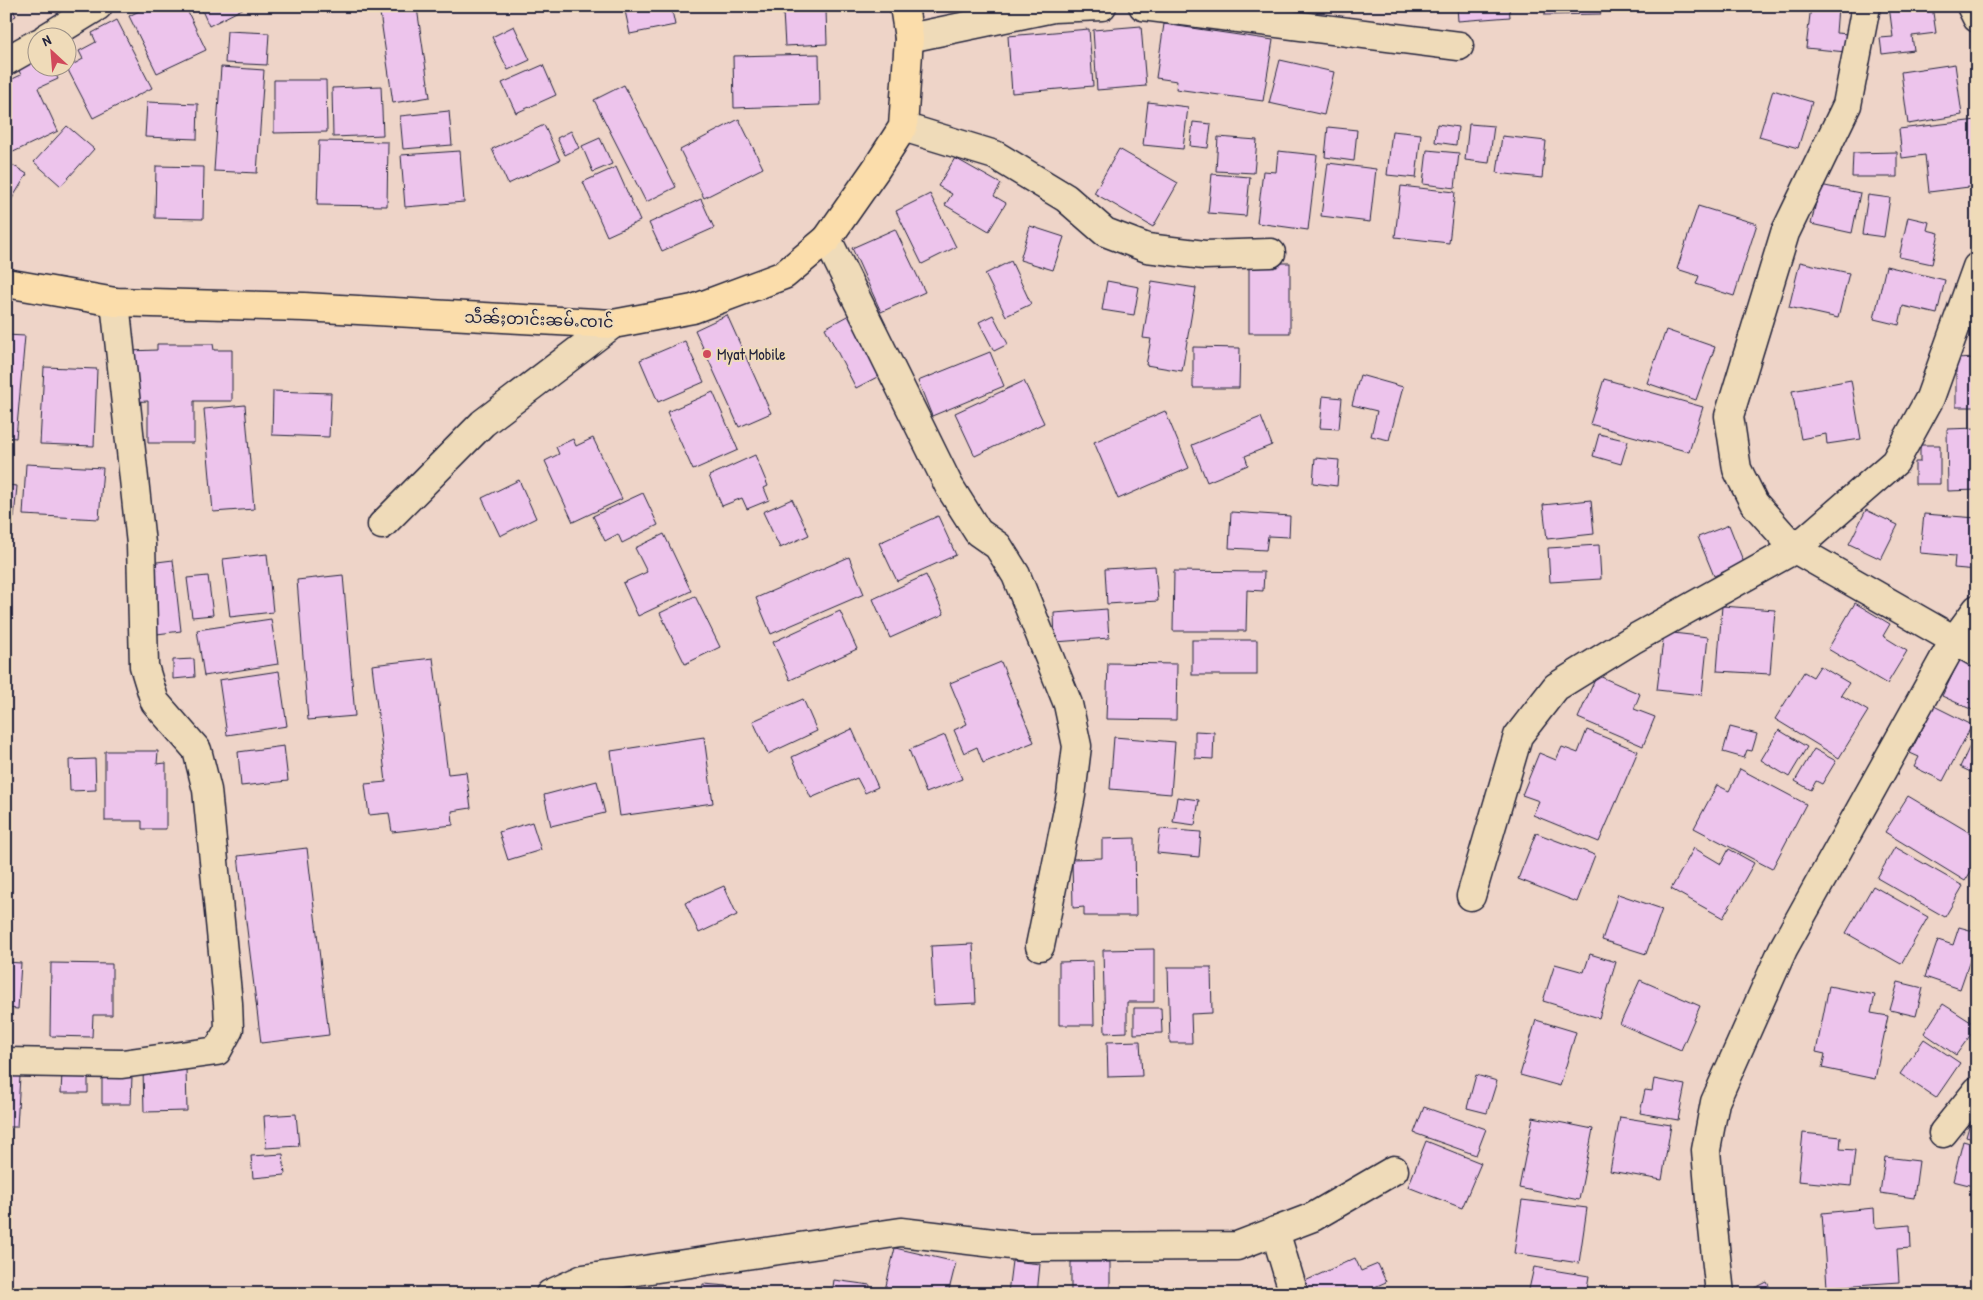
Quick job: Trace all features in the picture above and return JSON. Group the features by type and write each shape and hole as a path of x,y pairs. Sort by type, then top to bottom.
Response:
{"highway":[{"name":"သဵၼ်ႈတၢင်းၼမ်ႉၸၢင်","path":"6,283 115,302 304,307 613,324 692,309 784,275 827,239 903,127 910,38 904,6"}],"street":[{"path":"62,28 98,6"},
{"path":"910,38 1053,8 1102,6"},
{"path":"1143,6 1458,46"},
{"path":"1866,6 1847,105 1785,233 1729,416 1737,469 1754,503 1795,549 1966,646"},
{"path":"1971,6 1977,18"},
{"path":"6,61 28,49"},
{"path":"903,127 995,155 1066,198 1105,232 1148,248 1204,255 1271,253"},
{"path":"827,239 949,486 978,532 998,546 1016,575 1068,704 1077,746 1071,795 1040,946"},
{"path":"1471,896 1518,736 1556,687 1632,640 1795,549 1895,462 1930,398 1977,267"},
{"path":"6,1062 122,1064 217,1051 228,1030 228,1003 205,782 197,750 155,702 144,666 141,544 115,302"},
{"path":"382,525 483,423 613,324"},
{"path":"1720,1294 1706,1150 1716,1102 1783,949 1966,646 1977,609"},
{"path":"1943,1133 1977,1091"},
{"path":"550,1294 584,1279 901,1232 1027,1247 1237,1246 1313,1217 1394,1170"},
{"path":"1275,1231 1294,1294"}],"building":[{"path":"6,6 11,6 16,16 6,21"},
{"path":"149,6 185,6 206,50 157,73 129,16"},
{"path":"200,6 248,6 209,26"},
{"path":"624,6 671,6 675,25 630,34"},
{"path":"747,6 788,6 748,11"},
{"path":"1457,6 1509,6 1510,17 1458,21"},
{"path":"1545,6 1601,6 1601,14 1545,15"},
{"path":"1811,6 1838,7 1836,33 1849,34 1846,52 1806,48"},
{"path":"1889,6 1932,6 1936,33 1912,36 1914,50 1882,54 1880,38 1893,37"},
{"path":"417,8 430,97 393,103 380,13"},
{"path":"826,10 827,44 785,46 783,12"},
{"path":"117,20 152,88 93,118 72,78 78,78 78,62 83,59 79,51 96,42 92,33"},
{"path":"1164,24 1273,40 1263,101 1176,89 1177,81 1156,78"},
{"path":"514,26 530,60 508,70 492,37"},
{"path":"1141,26 1146,86 1097,90 1093,30"},
{"path":"1089,29 1093,86 1012,93 1008,36"},
{"path":"227,31 269,33 267,65 225,63"},
{"path":"819,54 820,105 734,108 733,56"},
{"path":"28,59 28,78 58,78 38,88 58,131 9,154 6,147 6,82 21,75 16,64"},
{"path":"1280,60 1334,72 1324,115 1269,103"},
{"path":"1955,64 1962,115 1908,124 1901,72"},
{"path":"543,65 556,95 516,113 502,83"},
{"path":"221,67 264,70 257,173 214,171"},
{"path":"274,80 326,80 327,132 274,133"},
{"path":"624,85 676,187 646,202 594,100"},
{"path":"381,86 383,135 333,137 332,88"},
{"path":"1773,90 1812,102 1798,148 1759,137"},
{"path":"147,102 198,104 197,139 145,137"},
{"path":"1148,102 1188,107 1183,149 1143,145"},
{"path":"449,111 452,145 403,149 400,116"},
{"path":"739,119 763,168 704,198 680,150"},
{"path":"1977,120 1977,186 1929,192 1925,155 1902,158 1899,129"},
{"path":"1193,122 1211,124 1208,148 1190,146"},
{"path":"1437,124 1458,127 1456,145 1435,142"},
{"path":"1469,124 1494,126 1489,163 1465,160"},
{"path":"544,125 560,160 508,184 492,149"},
{"path":"67,126 94,149 61,186 34,162"},
{"path":"1328,127 1357,130 1354,161 1325,157"},
{"path":"571,131 579,148 565,155 557,138"},
{"path":"1392,131 1421,134 1416,178 1387,175"},
{"path":"1502,136 1546,141 1542,178 1497,173"},
{"path":"1218,137 1257,140 1254,173 1216,171"},
{"path":"600,138 612,164 593,172 582,146"},
{"path":"319,141 388,142 387,206 317,205"},
{"path":"1119,149 1178,183 1153,227 1094,193"},
{"path":"1427,150 1459,153 1455,188 1423,184"},
{"path":"460,151 464,202 405,207 401,155"},
{"path":"1278,151 1317,155 1308,230 1257,223 1263,171 1276,172"},
{"path":"1897,152 1897,177 1852,177 1853,153"},
{"path":"955,158 1001,184 994,196 1006,203 989,231 945,205 952,194 938,186"},
{"path":"6,161 27,174 7,207 6,206"},
{"path":"1328,163 1376,169 1370,222 1321,216"},
{"path":"156,166 204,167 203,219 155,218"},
{"path":"616,167 640,221 607,236 583,182"},
{"path":"1212,174 1250,177 1246,216 1208,213"},
{"path":"1820,185 1860,193 1852,233 1811,224"},
{"path":"1401,186 1455,192 1449,243 1395,237"},
{"path":"930,194 956,247 922,264 896,211"},
{"path":"1868,195 1890,198 1884,237 1862,234"},
{"path":"701,199 714,228 662,251 649,223"},
{"path":"1698,206 1757,224 1734,296 1696,284 1699,276 1677,269"},
{"path":"1908,217 1929,222 1927,230 1939,233 1932,264 1899,257"},
{"path":"1030,226 1064,237 1053,270 1020,260"},
{"path":"895,229 925,292 881,312 852,248"},
{"path":"1011,261 1031,304 1006,316 985,274"},
{"path":"1800,262 1849,273 1838,318 1789,307"},
{"path":"1249,263 1290,263 1290,333 1249,333"},
{"path":"1886,266 1945,280 1937,314 1903,306 1899,325 1874,319"},
{"path":"1107,281 1139,287 1134,315 1102,310"},
{"path":"1152,281 1196,288 1182,371 1146,365 1151,339 1143,338"},
{"path":"727,315 771,413 739,427 695,330"},
{"path":"849,315 881,375 856,388 825,328"},
{"path":"993,315 1008,344 994,351 979,322"},
{"path":"1666,330 1715,347 1696,400 1647,383"},
{"path":"6,335 25,336 16,438 6,437"},
{"path":"685,341 704,382 658,402 640,360"},
{"path":"157,344 213,344 214,350 232,350 232,401 194,401 194,443 148,443 148,401 129,402 129,351 157,350"},
{"path":"1193,347 1240,348 1239,388 1193,388"},
{"path":"990,352 1004,386 932,416 918,381"},
{"path":"1977,358 1977,407 1956,407 1956,359"},
{"path":"44,367 97,369 94,446 40,444"},
{"path":"1360,375 1403,387 1389,440 1371,436 1377,411 1352,405"},
{"path":"1604,379 1703,407 1689,452 1590,424"},
{"path":"1851,380 1861,439 1827,444 1826,434 1801,439 1792,391"},
{"path":"1024,381 1044,423 975,456 955,413"},
{"path":"273,391 331,393 329,437 272,435"},
{"path":"713,392 738,450 693,470 667,412"},
{"path":"1323,396 1342,398 1339,429 1320,428"},
{"path":"245,405 254,509 213,512 204,409"},
{"path":"1165,411 1189,468 1118,499 1094,442"},
{"path":"1261,417 1272,445 1245,456 1248,465 1207,482 1192,445"},
{"path":"1977,428 1977,490 1948,491 1947,429"},
{"path":"1599,434 1628,441 1621,464 1593,456"},
{"path":"593,438 622,499 573,522 545,461 559,454 556,447 573,439 576,446"},
{"path":"1920,445 1940,445 1940,484 1915,484 1915,462 1920,462"},
{"path":"755,455 768,486 764,488 769,500 747,509 742,498 722,506 709,476"},
{"path":"1315,458 1339,460 1337,486 1313,483"},
{"path":"26,464 103,468 99,519 23,515"},
{"path":"519,480 536,518 500,536 482,498"},
{"path":"6,485 17,486 14,518 6,517"},
{"path":"643,493 658,525 622,543 618,534 605,541 593,516"},
{"path":"792,499 809,535 780,548 763,512"},
{"path":"1591,500 1594,534 1547,539 1543,505"},
{"path":"1866,510 1898,525 1881,559 1849,544"},
{"path":"1231,512 1290,516 1289,537 1268,536 1266,550 1229,548"},
{"path":"1924,514 1977,518 1977,570 1954,568 1955,556 1920,553"},
{"path":"938,516 956,555 897,581 879,543"},
{"path":"1729,525 1744,563 1714,576 1698,537"},
{"path":"664,534 691,591 638,616 623,583 647,572 635,548"},
{"path":"1599,545 1601,579 1550,582 1548,548"},
{"path":"267,554 273,612 230,617 223,559"},
{"path":"849,557 864,594 771,634 756,598"},
{"path":"173,560 181,631 157,634 149,563"},
{"path":"1155,566 1158,601 1107,604 1105,569"},
{"path":"1174,571 1264,572 1263,591 1247,590 1246,631 1173,631"},
{"path":"343,575 355,716 308,720 297,580"},
{"path":"926,575 944,614 890,638 873,599"},
{"path":"208,576 213,615 192,617 187,578"},
{"path":"695,596 720,647 685,664 660,613"},
{"path":"1855,603 1890,624 1883,636 1907,651 1887,684 1828,649"},
{"path":"1722,606 1775,610 1770,674 1717,671"},
{"path":"1107,609 1109,638 1055,642 1054,613"},
{"path":"840,611 857,649 790,680 773,642"},
{"path":"271,619 278,664 204,676 197,630"},
{"path":"1664,632 1708,637 1702,695 1657,690"},
{"path":"1192,640 1257,640 1257,675 1192,675"},
{"path":"6,643 11,644 6,671"},
{"path":"1961,657 1977,665 1977,712 1942,696"},
{"path":"433,658 448,774 466,772 471,808 452,811 453,825 392,832 389,813 369,815 365,784 386,782 372,665"},
{"path":"194,659 195,677 173,679 173,660"},
{"path":"1001,662 1034,742 983,763 977,747 964,753 954,730 967,724 950,683"},
{"path":"1108,663 1177,664 1176,720 1106,719"},
{"path":"1820,666 1849,683 1841,695 1868,711 1839,758 1775,719 1804,672 1813,677"},
{"path":"279,671 287,726 227,735 219,680"},
{"path":"1597,675 1640,694 1634,709 1655,717 1643,746 1578,718"},
{"path":"803,699 817,731 768,754 753,721"},
{"path":"1934,706 1972,725 1943,781 1914,767 1919,757 1910,753"},
{"path":"1730,727 1757,734 1752,751 1747,750 1744,758 1723,752"},
{"path":"852,729 878,787 865,793 857,778 811,798 792,757"},
{"path":"1587,730 1638,751 1599,842 1533,815 1539,801 1522,795 1539,753 1556,760 1562,747 1578,753"},
{"path":"1779,730 1807,747 1789,777 1761,760"},
{"path":"1195,731 1214,732 1213,759 1195,758"},
{"path":"1977,731 1977,775 1960,767"},
{"path":"945,735 962,779 926,793 909,750"},
{"path":"704,737 713,803 620,816 611,751"},
{"path":"1114,737 1175,742 1171,794 1110,789"},
{"path":"284,746 288,781 241,786 238,752"},
{"path":"1814,749 1836,761 1822,784 1816,781 1811,790 1795,781"},
{"path":"105,751 158,751 157,764 166,763 166,829 142,829 142,821 105,821"},
{"path":"95,759 96,790 70,791 69,760"},
{"path":"1740,769 1806,804 1772,869 1694,828 1717,785 1729,791"},
{"path":"597,781 605,813 551,826 544,795"},
{"path":"1908,796 1977,837 1977,862 1965,881 1885,832"},
{"path":"1177,797 1199,800 1195,825 1173,822"},
{"path":"6,799 11,800 6,848"},
{"path":"532,822 541,850 508,860 499,832"},
{"path":"1160,829 1201,832 1199,857 1157,853"},
{"path":"1536,833 1595,855 1577,902 1518,879"},
{"path":"1135,838 1136,916 1084,916 1084,907 1073,908 1072,859 1102,858 1102,839"},
{"path":"1895,847 1963,886 1945,917 1877,878"},
{"path":"307,848 329,1035 261,1043 238,856"},
{"path":"1694,848 1721,864 1729,849 1754,863 1723,918 1671,889"},
{"path":"724,886 737,915 699,933 685,903"},
{"path":"1873,886 1928,917 1901,964 1846,933"},
{"path":"1618,894 1662,909 1646,954 1602,940"},
{"path":"1959,927 1977,932 1977,940 1960,989 1925,977 1938,940 1953,945"},
{"path":"973,944 976,1003 934,1005 931,946"},
{"path":"1154,949 1154,1002 1127,1002 1127,1032 1105,1033 1103,950"},
{"path":"1590,954 1616,962 1599,1018 1543,1001 1555,964 1584,972"},
{"path":"1093,961 1094,1025 1059,1025 1059,962"},
{"path":"6,962 21,963 18,1009 6,1008"},
{"path":"51,963 112,964 112,1015 93,1015 92,1037 50,1036"},
{"path":"1168,967 1211,967 1212,1013 1191,1014 1192,1043 1170,1043"},
{"path":"1640,980 1700,1006 1681,1050 1620,1024"},
{"path":"1898,982 1923,988 1916,1016 1890,1010"},
{"path":"1829,986 1875,995 1871,1013 1888,1016 1875,1079 1822,1068 1825,1054 1816,1052"},
{"path":"1943,1004 1977,1026 1956,1055 1924,1033"},
{"path":"1134,1008 1161,1008 1162,1033 1134,1034"},
{"path":"1536,1020 1576,1032 1560,1086 1520,1075"},
{"path":"1924,1039 1960,1063 1936,1098 1900,1074"},
{"path":"1140,1041 1142,1076 1108,1077 1107,1042"},
{"path":"186,1068 187,1111 144,1112 143,1069"},
{"path":"62,1073 88,1074 88,1093 61,1093"},
{"path":"102,1075 132,1075 131,1104 102,1104"},
{"path":"1476,1075 1497,1081 1487,1113 1467,1108"},
{"path":"6,1076 20,1076 17,1127 8,1127 6,1154"},
{"path":"1654,1079 1685,1085 1678,1120 1640,1113 1645,1090 1652,1091"},
{"path":"1424,1107 1486,1129 1476,1155 1414,1133"},
{"path":"296,1114 299,1146 266,1148 264,1116"},
{"path":"1972,1116 1977,1117 1977,1140 1966,1137"},
{"path":"1533,1117 1593,1129 1579,1200 1519,1188"},
{"path":"1620,1117 1671,1125 1662,1180 1610,1171"},
{"path":"1803,1133 1841,1137 1840,1149 1855,1150 1851,1186 1798,1181"},
{"path":"1426,1141 1481,1163 1462,1208 1408,1187"},
{"path":"1963,1141 1977,1145 1977,1187 1953,1181"},
{"path":"283,1154 285,1175 253,1178 251,1156"},
{"path":"1885,1157 1919,1161 1914,1198 1880,1193"},
{"path":"1522,1200 1587,1208 1579,1263 1514,1253"},
{"path":"1874,1208 1875,1228 1910,1225 1911,1248 1897,1249 1899,1282 1827,1287 1822,1213"},
{"path":"895,1248 956,1262 948,1294 884,1294"},
{"path":"1355,1258 1361,1271 1378,1264 1386,1282 1359,1294 1308,1294 1303,1282"},
{"path":"1012,1261 1040,1264 1037,1294 1008,1293"},
{"path":"1071,1262 1110,1262 1110,1294 1071,1294"},
{"path":"1534,1267 1589,1276 1586,1294 1528,1294"},
{"path":"834,1280 870,1285 869,1294 832,1294"},
{"path":"1767,1282 1773,1294 1743,1294"},
{"path":"703,1284 740,1287 739,1294 702,1294"}],"place":[{"name":"Myat Mobile","path":"707,354"}]}
